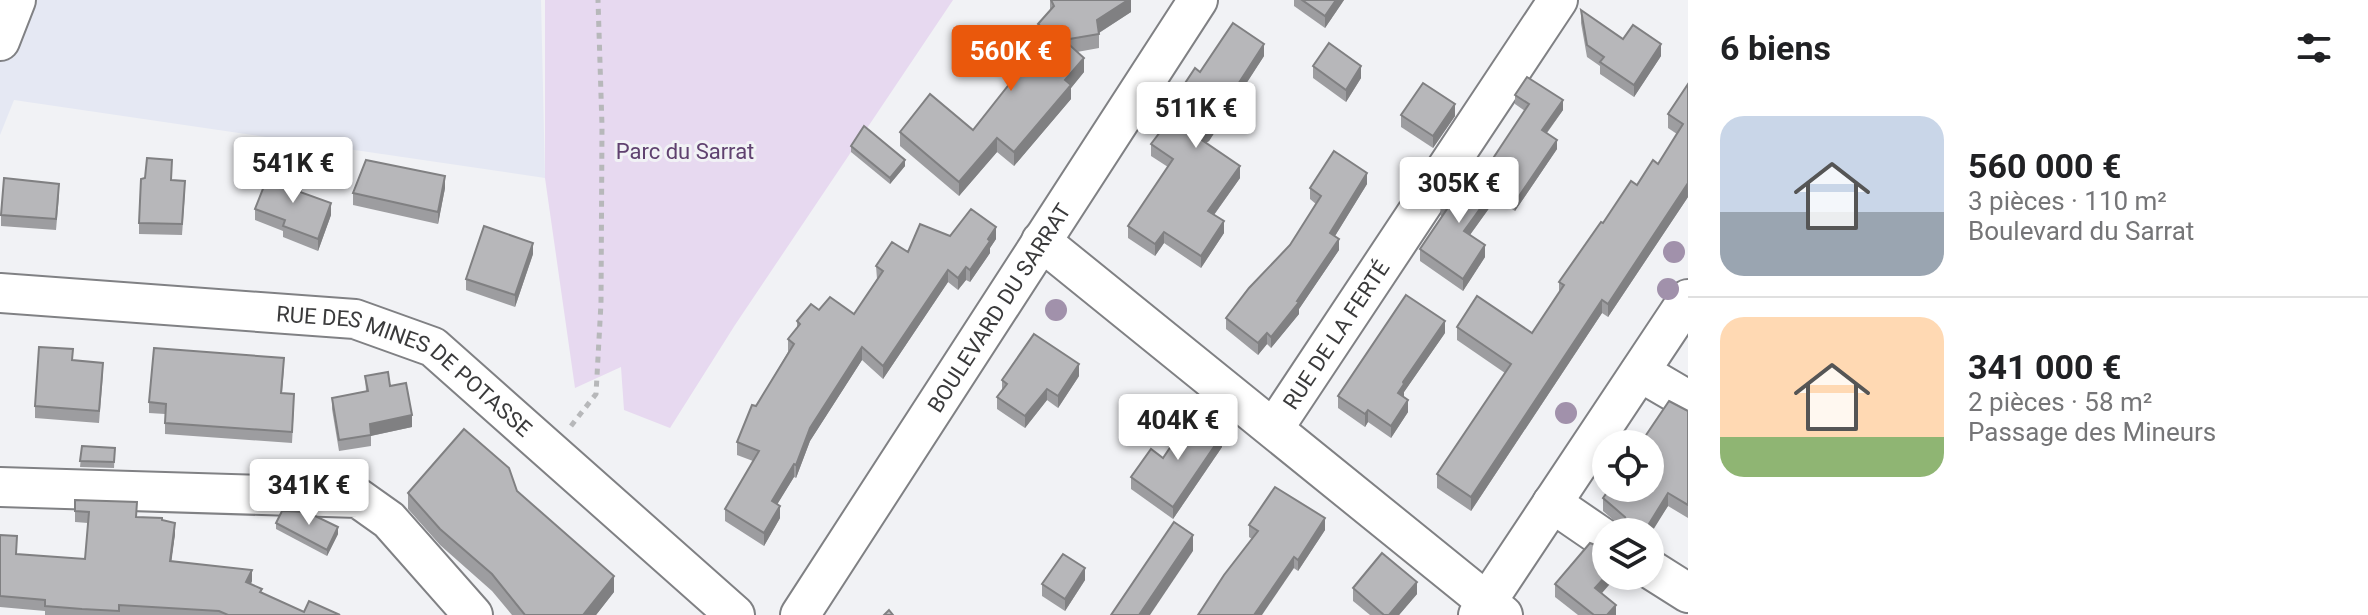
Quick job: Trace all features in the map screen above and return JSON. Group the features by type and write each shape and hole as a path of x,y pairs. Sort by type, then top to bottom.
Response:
{"street":[{"path":"0,41 16,0"},
{"name":"BOULEVARD DU SARRAT","path":"800,615 1198,0"},
{"name":"RUE DE LA FERTÉ","path":"1274,428 1558,0"},
{"path":"1041,241 1274,428 1489,611 1552,503 1688,299"},
{"name":"RUE DES MINES DE POTASSE","path":"0,293 355,319 433,347 735,615"},
{"path":"1640,372 1688,400"},
{"path":"0,487 358,498 389,520 473,615"},
{"path":"1552,503 1592,530"},
{"path":"1664,578 1688,593"}],"path":[{"path":"551,452 596,394 601,303 602,141 598,0"}],"shaded area":[{"path":"0,0 541,0 545,178 14,100 0,135"}],"green space":[{"name":"Parc du Sarrat","path":"545,0 953,0 735,325 670,428 624,410 621,367 575,388 545,178"}],"building":[{"path":"1051,0 1128,0 1097,20 1099,34 1064,40 1084,58 1065,80 1071,85 1014,152 997,138 959,182 900,132 930,94 973,130 1033,54 1028,50 1045,30 1038,24 1054,6"},
{"path":"1302,0 1336,0 1325,16"},
{"path":"1581,10 1623,39 1633,25 1661,44 1634,85 1600,62 1604,57 1587,45"},
{"path":"1233,23 1264,44 1209,129 1196,136 1240,166 1208,211 1224,221 1201,256 1164,232 1155,244 1128,226 1173,159 1151,144 1179,107 1172,103 1195,68 1200,72"},
{"path":"1329,43 1361,66 1346,90 1313,66"},
{"path":"1527,77 1563,100 1542,130 1557,140 1515,202 1480,178 1529,104 1515,95"},
{"path":"1423,83 1455,104 1433,136 1401,115"},
{"path":"1688,84 1688,183 1608,304 1602,300 1471,497 1437,474 1511,364 1457,327 1477,296 1532,333 1564,285 1559,282 1631,181 1637,185 1653,160 1658,164 1683,124 1668,114"},
{"path":"864,126 905,160 890,178 851,146"},
{"path":"1334,151 1367,173 1330,233 1339,239 1299,302 1271,337 1267,333 1258,343 1226,318 1249,288 1290,245 1321,196 1310,188"},
{"path":"147,158 172,160 171,180 185,181 182,224 139,223 141,179 145,178"},
{"path":"366,160 445,176 438,212 353,193"},
{"path":"1465,168 1495,188 1464,231 1485,245 1463,279 1420,249 1447,209 1440,205"},
{"path":"270,171 304,183 300,192 331,203 318,239 283,226 285,220 255,209"},
{"path":"4,178 59,184 56,219 1,215"},
{"path":"971,209 996,227 988,239 990,241 970,270 966,267 958,278 948,270 883,366 862,347 810,428 796,465 772,501 780,506 764,533 725,509 759,451 737,442 752,405 756,406 794,344 788,339 800,324 797,321 811,304 819,310 830,297 854,314 883,271 876,266 892,242 908,252 920,224 950,236"},
{"path":"484,226 533,243 515,295 466,279"},
{"path":"1406,295 1445,321 1403,382 1398,393 1408,400 1391,426 1368,410 1365,414 1338,396"},
{"path":"1034,334 1079,364 1058,396 1047,389 1025,416 997,397 1007,384 1002,380"},
{"path":"39,347 73,349 72,360 103,363 99,411 35,406"},
{"path":"154,348 284,358 281,393 294,394 292,432 165,423 166,404 149,402"},
{"path":"388,372 390,386 406,383 412,415 370,424 371,435 339,440 332,398 368,391 365,376"},
{"path":"1669,401 1688,411 1688,505 1668,493 1664,500 1664,430 1649,430"},
{"path":"1192,415 1222,435 1173,507 1131,477 1151,449 1163,458"},
{"path":"464,429 509,468 517,491 614,576 583,615 525,615 492,574 440,529 408,493"},
{"path":"82,446 115,448 114,462 80,461"},
{"path":"1275,487 1325,518 1298,560 1294,557 1254,615 1198,615 1258,531 1249,525"},
{"path":"75,500 137,502 136,517 162,518 175,523 170,561 252,570 246,582 262,589 260,592 304,612 309,601 340,615 228,615 219,611 119,605 119,611 82,609 45,606 45,600 0,596 0,535 17,536 16,554 85,559 89,512 75,511"},
{"path":"1608,502 1662,502 1653,518 1625,517"},
{"path":"282,511 307,512 338,527 327,550 276,523"},
{"path":"1174,522 1193,535 1139,615 1111,615"},
{"path":"1590,543 1592,590 1597,590 1616,605 1607,615 1594,615 1555,584"},
{"path":"1382,553 1417,582 1389,615 1384,615 1353,588"},
{"path":"1063,554 1085,568 1065,599 1042,584"}]}
